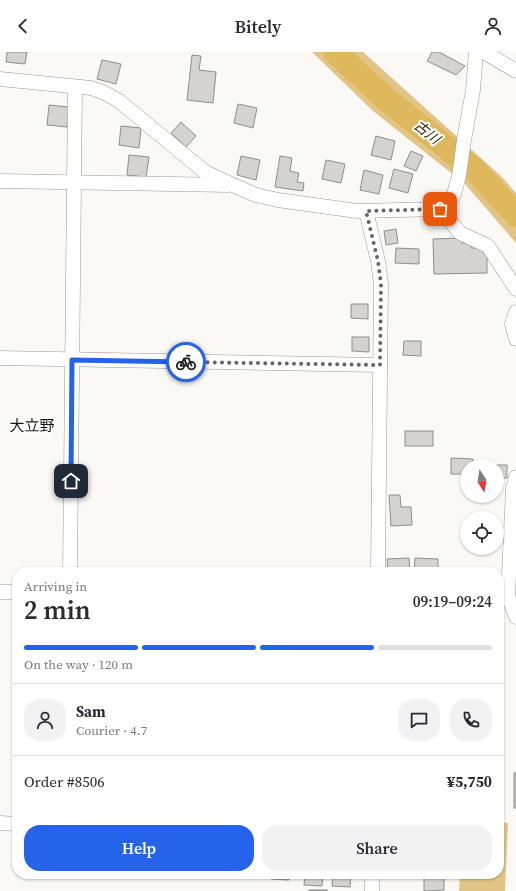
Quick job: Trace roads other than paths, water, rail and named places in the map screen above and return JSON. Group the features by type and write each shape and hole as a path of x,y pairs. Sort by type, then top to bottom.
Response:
{"street":[{"path":"0,79 91,88 105,93 119,101 205,172 256,194 278,200 366,211 440,209 454,194 459,176 473,90 476,52"},
{"path":"484,52 516,71"},
{"path":"70,567 75,87"},
{"path":"0,181 233,185"},
{"path":"440,209 460,233 488,246 516,289"},
{"path":"366,211 378,261 381,284 378,567"},
{"path":"516,312 512,324 516,339"},
{"path":"0,358 380,365"},
{"path":"516,477 513,489 508,596 516,617"},
{"path":"0,592 12,592"},
{"path":"0,823 12,824"},
{"path":"372,879 372,891"}],"waterway":[{"name":"古川","path":"335,52 386,99 475,170 516,215"}],"district":[{"name":"大立野","path":"32,426"}]}
